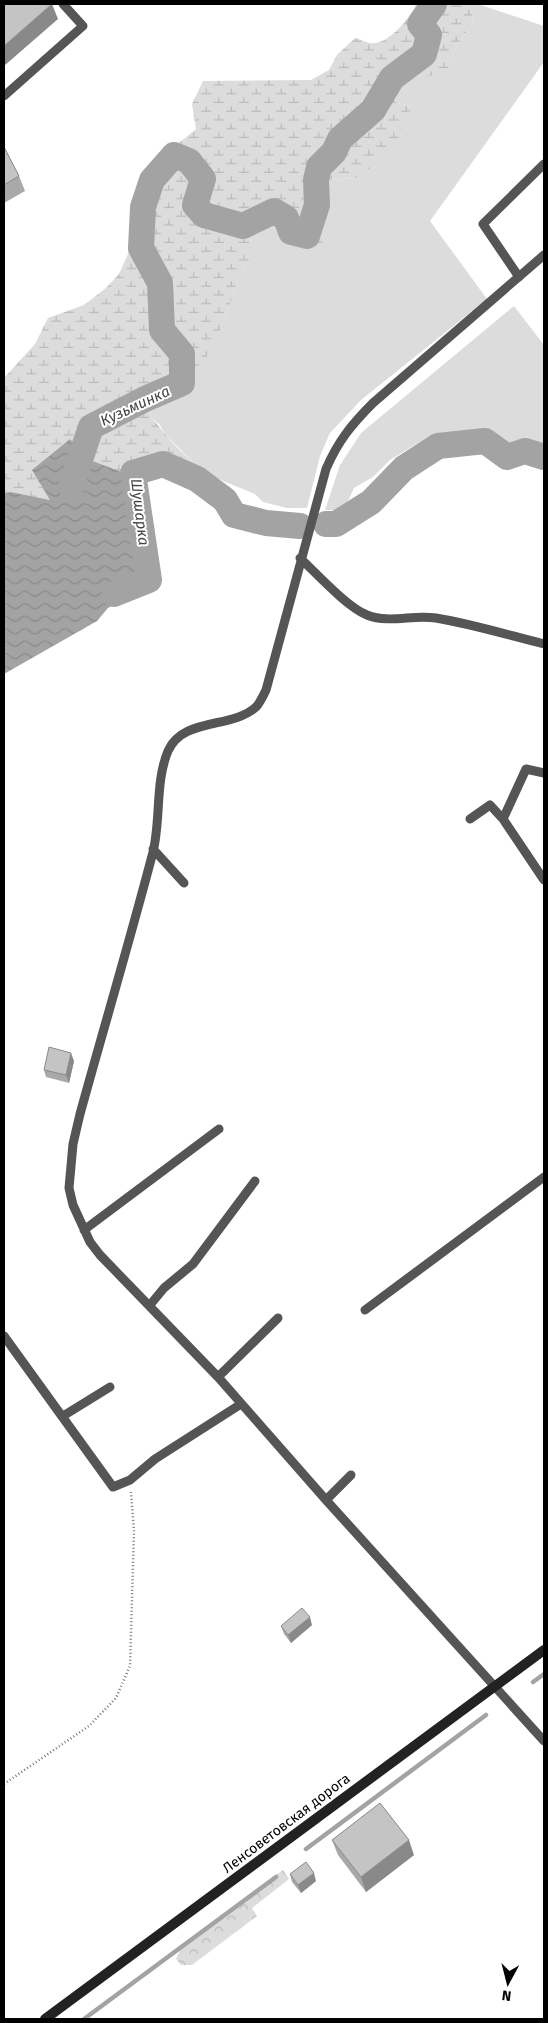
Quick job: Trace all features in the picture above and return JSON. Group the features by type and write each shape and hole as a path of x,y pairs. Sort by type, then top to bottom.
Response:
{"street":[{"name":"Ленсоветовская дорога","path":"45,2019 544,1650"}],"lane":[{"path":"4,96 83,26 63,4"},
{"path":"519,277 483,224 544,164"},
{"path":"544,255 373,403 352,425 335,448 326,469 300,558 266,690 258,705 247,714 234,720 193,729 176,738 169,751 163,768 154,849 73,1144 69,1168 69,1188 73,1205 84,1230 100,1255 218,1377 326,1500 544,1741"},
{"path":"300,558 352,606 365,615 392,620 434,618 544,644"},
{"path":"502,819 526,770 544,773"},
{"path":"470,819 490,805 502,819 544,880"},
{"path":"154,849 184,883"},
{"path":"84,1230 219,1129"},
{"path":"365,1310 544,1177"},
{"path":"150,1305 164,1288 192,1264 255,1181"},
{"path":"218,1377 278,1318"},
{"path":"4,1336 113,1487 130,1480 154,1459 241,1404"},
{"path":"63,1416 110,1386"},
{"path":"326,1500 351,1475"}],"path":[{"path":"4,1784 89,1726 116,1698 130,1666 134,1531 130,1480"}],"green space":[{"path":"416,4 469,4 474,19 454,51 450,65 442,75 413,75 397,88 395,102 412,107 394,146 376,164 356,178 329,180 320,229 320,234 325,242 303,245 291,241 280,232 276,225 266,224 254,232 250,242 250,260 240,275 225,320 189,392 177,395 151,410 150,417 171,441 187,457 211,476 205,494 186,479 183,469 172,472 160,468 119,467 130,475 90,460 70,439 50,500 11,492 4,493 4,378 35,344 48,318 84,305 106,288 119,274 128,254 131,216 139,181 167,150 196,129 192,104 203,81 311,80 329,70 337,55 355,38 370,43 377,43 391,36 404,23"},
{"path":"469,4 478,4 544,26 544,62 430,221 487,299 361,400 330,433 320,456 307,508 287,508 263,502 255,494 211,476 194,463 165,434 160,425 150,417 151,410 177,395 225,320 240,275 250,260 250,242 254,232 266,224 277,225 281,234 310,245 325,242 320,234 320,229 329,180 356,178 412,107 395,102 397,88 413,75 426,76 450,65 454,51 474,19"},
{"path":"514,306 544,345 544,445 525,439 509,443 483,433 457,432 426,438 390,460 373,477 354,488 348,501 335,510 325,510 340,465 361,433"},
{"path":"283,1870 289,1879 252,1908 257,1916 192,1965 181,1965 176,1959 180,1950"}],"water":[{"path":"70,439 90,460 130,475 148,582 108,608 97,621 4,674 4,493 11,492 50,500 32,470"}],"building":[{"path":"4,4 52,4 4,46"},
{"path":"4,147 19,176 4,185"},
{"path":"49,1047 71,1053 66,1075 44,1070"},
{"path":"302,1608 310,1617 288,1635 281,1626"},
{"path":"380,1803 409,1840 361,1877 332,1840"},
{"path":"306,1862 314,1873 298,1885 290,1874"}],"waterway":[{"name":"Кузьминка","path":"71,486 91,427 145,399 182,383 182,354 162,330 160,283 141,248 143,207 152,180 174,155 189,161 203,179 195,205 204,215 243,226 274,211 286,218 291,232 307,236 317,205 316,180 319,167 334,152 340,139 373,110 392,78 424,54 429,35 420,24 434,4"},
{"name":"Шушарка","path":"326,524 336,524 371,502 404,468 438,446 485,441 507,457 525,451 544,457"},
{"name":"Шушарка","path":"114,594 149,580 133,473 163,464 197,479 225,500 234,515 266,523 300,526"},
{"path":"533,1682 544,1674"},
{"path":"306,1849 486,1715"},
{"path":"84,2019 276,1877"}]}
